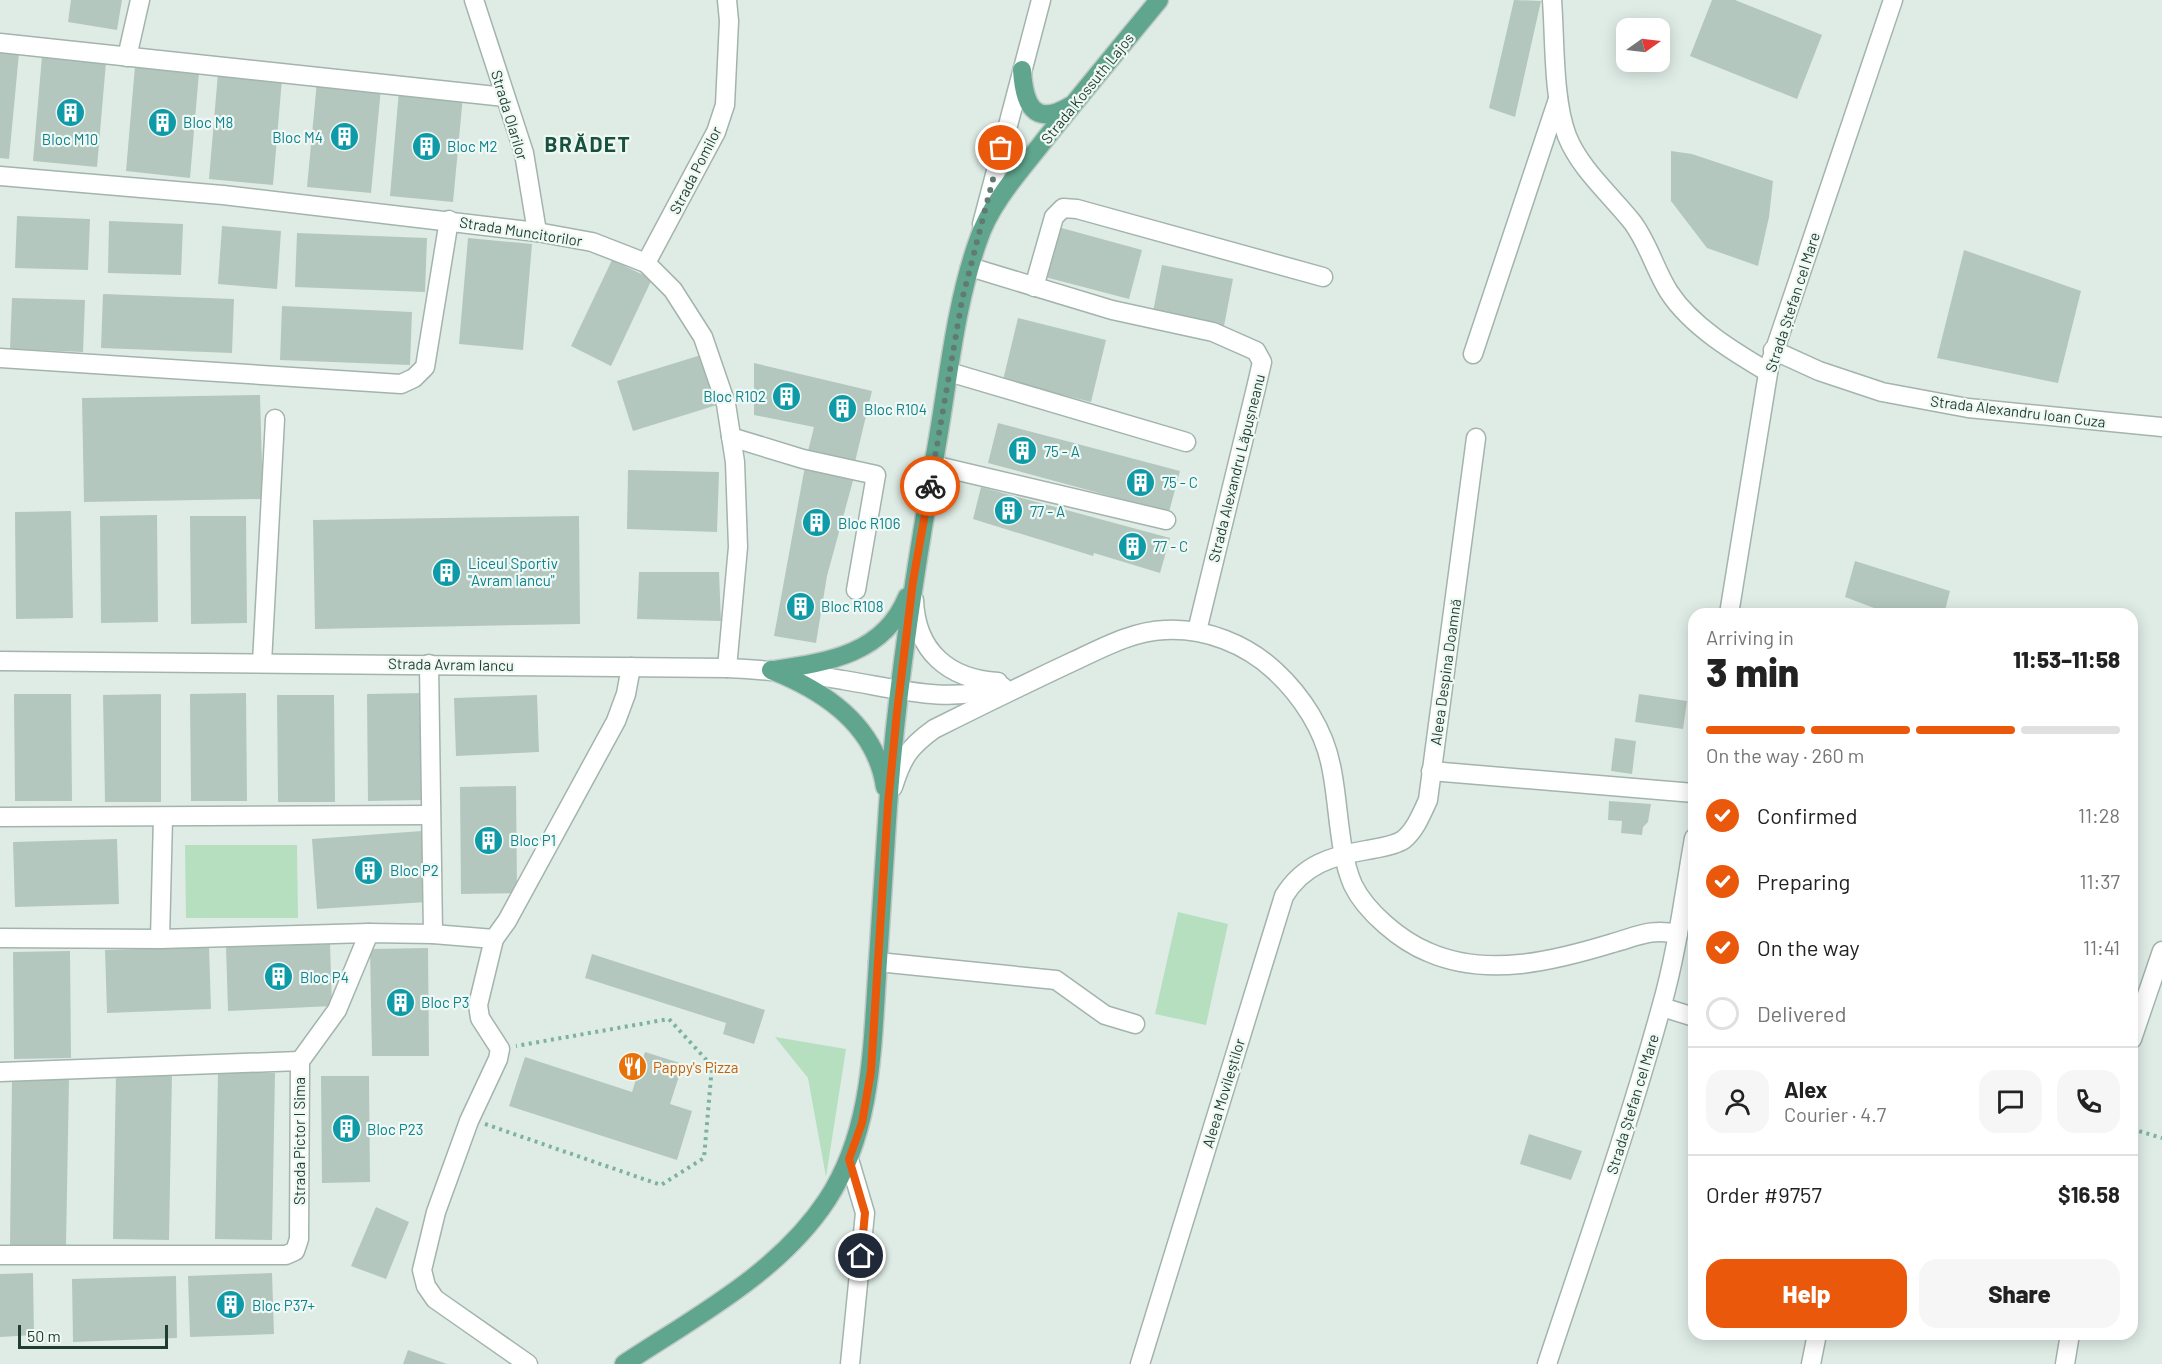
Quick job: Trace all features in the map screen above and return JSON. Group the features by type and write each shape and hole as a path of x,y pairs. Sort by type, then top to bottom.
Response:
{"main road":[{"name":"Strada Kossuth Lajos","path":"913,581 949,372 978,237 1004,194 1159,0"},
{"path":"1022,70 1024,92 1031,109 1044,115 1055,115 1074,104"},
{"path":"771,670 816,664 847,655 869,642 887,630 902,608 913,581"},
{"path":"624,1364 742,1286 772,1261 802,1232 827,1200 849,1159 862,1123 871,1071 888,804 913,581"},
{"path":"771,670 801,681 826,697 862,730 876,753 883,774 888,804"}],"street":[{"path":"127,57 140,0"},
{"name":"Strada Olarilor","path":"474,0 524,153 537,232"},
{"name":"Strada Pomilor","path":"646,263 716,132 725,105 729,21 727,0"},
{"path":"978,237 1041,0"},
{"path":"1552,0 1559,97 1566,134 1575,153 1645,240 1670,292 1688,313 1715,337 1768,372"},
{"name":"Strada Ștefan cel Mare","path":"1731,608 1773,350 1893,0"},
{"path":"0,43 505,97"},
{"path":"1473,354 1559,97"},
{"name":"Strada Muncitorilor","path":"0,176 223,195 449,220 592,242 646,263 673,290 703,337 726,404 735,462 738,547 728,668"},
{"path":"1034,286 1054,217 1063,208 1077,209 1323,277"},
{"path":"0,358 401,384 414,378 425,367 449,220"},
{"name":"Strada Alexandru Lăpușneanu","path":"970,267 1112,310 1213,332 1256,351 1262,362 1257,387 1197,631"},
{"name":"Strada Alexandru Ioan Cuza","path":"1773,350 1819,371 1882,392 1968,408 2162,427"},
{"path":"949,372 1186,442"},
{"path":"262,663 275,419"},
{"path":"731,437 803,459 876,475 856,590"},
{"name":"Aleea Despina Doamnă","path":"1345,854 1403,840 1419,819 1428,800 1476,438"},
{"path":"933,465 1166,520"},
{"path":"913,581 915,614 920,634 929,649 941,662 956,673 978,681 1001,682 1038,677"},
{"path":"888,804 898,771 914,743 934,729 1038,677 1118,641 1163,630 1197,631 1236,644 1265,662 1292,687 1312,716 1331,763 1345,854 1353,885 1373,912 1393,931 1428,952 1464,963 1497,966 1531,963 1611,944 1650,931 1678,934"},
{"name":"Strada Avram Iancu","path":"0,661 728,668 771,670 842,680 899,692"},
{"path":"429,664 433,934"},
{"path":"528,1364 435,1299 426,1286 422,1270 436,1212 469,1121 498,1059 500,1049 480,1018 478,1005 494,939 507,921 616,721 626,694 631,667"},
{"path":"899,692 960,695 995,690 1038,677"},
{"path":"1431,771 1688,792"},
{"path":"0,817 430,814"},
{"path":"160,939 163,817"},
{"name":"Aleea Movileștilor","path":"1140,1364 1284,896 1294,880 1309,868 1345,854"},
{"name":"Strada Ștefan cel Mare","path":"1547,1364 1662,1007 1688,874"},
{"path":"0,938 160,939 369,933 433,934 494,939"},
{"name":"Strada Pictor I Sima","path":"0,1255 286,1255 295,1251 299,1239 300,1061 337,1010 369,933"},
{"path":"2138,1021 2162,951"},
{"path":"878,962 1056,980 1106,1015 1135,1024"},
{"path":"1662,1007 1688,1015"},
{"path":"0,1072 300,1061"},
{"path":"849,1159 865,1213 850,1364"},
{"path":"1811,1364 1816,1340"},
{"path":"2065,1364 2069,1340"}],"path":[{"path":"469,1121 661,1185 704,1158 712,1066 669,1019 500,1049"},
{"path":"2138,1131 2162,1138"}],"green space":[{"path":"185,845 297,845 298,918 186,918"},
{"path":"1178,912 1228,924 1206,1025 1155,1014"},
{"path":"775,1037 846,1049 826,1177 808,1078"}],"building":[{"path":"71,0 122,0 117,30 68,22"},
{"path":"1514,0 1541,1 1515,117 1489,108"},
{"path":"1712,0 1735,0 1822,35 1797,99 1690,56"},
{"path":"0,51 19,53 9,159 0,158"},
{"name":"Bloc M10","path":"42,56 106,62 97,167 33,161"},
{"name":"Bloc M8","path":"135,66 199,72 190,178 126,171"},
{"path":"218,73 282,79 273,185 209,179"},
{"name":"Bloc M4","path":"317,81 381,88 371,193 307,187"},
{"name":"Bloc M2","path":"399,90 463,96 453,202 390,196"},
{"path":"1671,151 1692,154 1773,181 1769,217 1758,266 1707,248 1671,201"},
{"path":"17,216 90,219 88,270 15,268"},
{"path":"109,221 183,224 181,275 108,273"},
{"path":"222,226 281,231 277,289 218,284"},
{"path":"1058,227 1142,250 1129,299 1045,277"},
{"path":"297,233 427,238 425,292 295,287"},
{"path":"468,238 532,244 523,350 459,344"},
{"path":"1964,250 2081,291 2058,383 1937,358"},
{"path":"612,260 652,279 611,366 571,346"},
{"path":"1162,265 1233,279 1224,326 1153,312"},
{"path":"103,294 234,299 232,353 101,348"},
{"path":"12,298 85,300 83,352 10,349"},
{"path":"282,306 412,312 410,365 280,360"},
{"path":"1018,318 1106,340 1091,402 1003,380"},
{"path":"701,355 717,405 633,431 617,381"},
{"path":"754,363 872,391 854,466 807,455 814,427 754,415"},
{"path":"260,395 263,499 84,502 82,398"},
{"path":"998,423 1180,471 1169,512 988,463"},
{"name":"Bloc R106","path":"805,466 854,477 827,576 816,643 774,636"},
{"path":"628,470 719,472 717,532 627,529"},
{"path":"981,487 1170,538 1160,573 1094,553 1093,556 973,519"},
{"path":"71,511 73,618 16,619 15,512"},
{"path":"157,515 158,622 101,623 100,516"},
{"path":"190,516 246,516 247,623 191,624"},
{"name":"Liceul Sportiv \"Avram Iancu\"","path":"579,516 580,624 315,629 313,520"},
{"path":"1855,561 1950,591 1946,608 1874,608 1845,597"},
{"path":"639,572 719,572 721,621 637,619"},
{"path":"246,693 247,801 191,801 190,694"},
{"path":"424,693 425,800 368,801 367,694"},
{"path":"14,694 71,694 72,801 15,801"},
{"path":"161,694 161,802 105,802 103,695"},
{"path":"1639,694 1687,701 1683,729 1635,722"},
{"path":"277,695 334,695 335,802 278,802"},
{"path":"537,695 539,752 456,756 454,698"},
{"path":"1615,738 1636,741 1632,774 1611,771"},
{"name":"Bloc P1","path":"516,786 517,893 461,894 460,787"},
{"path":"1609,801 1651,804 1648,822 1643,827 1642,835 1621,833 1622,821 1608,820"},
{"name":"Bloc P2","path":"422,831 427,902 317,909 312,839"},
{"path":"117,839 119,904 15,907 13,842"},
{"name":"Bloc P4","path":"330,944 332,1006 228,1011 226,947"},
{"path":"209,947 211,1009 107,1013 105,950"},
{"name":"Bloc P3","path":"428,948 429,1056 372,1056 370,949"},
{"path":"70,951 71,1058 14,1059 13,952"},
{"path":"592,954 765,1010 754,1044 723,1034 726,1023 585,978"},
{"path":"645,1052 683,1064 670,1104 692,1111 677,1160 509,1106 525,1057 632,1092"},
{"path":"116,1071 172,1072 169,1240 113,1239"},
{"path":"218,1072 275,1073 272,1240 215,1239"},
{"name":"Bloc P23","path":"321,1076 369,1076 370,1182 322,1183"},
{"path":"12,1078 69,1079 66,1246 10,1245"},
{"path":"1529,1134 1582,1151 1571,1180 1520,1164"},
{"path":"376,1207 409,1222 386,1279 351,1266"},
{"path":"33,1273 34,1335 0,1337 0,1274"},
{"name":"Bloc P37+","path":"272,1273 274,1334 190,1337 188,1276"},
{"path":"176,1276 177,1338 73,1342 72,1279"},
{"path":"408,1350 447,1364 403,1364"}],"way so far":[{"path":"930,486 962,300 1001,148"}],"place":[{"name":"Bloc M10","path":"70,112"},
{"name":"Bloc M8","path":"162,122"},
{"name":"Bloc M4","path":"344,137"},
{"name":"Bloc M2","path":"426,146"},
{"name":"Bloc R102","path":"787,396"},
{"name":"Bloc R104","path":"843,409"},
{"name":"75 - A","path":"1023,451"},
{"name":"75 - C","path":"1141,482"},
{"name":"77 - A","path":"1009,511"},
{"name":"Bloc R106","path":"817,523"},
{"name":"77 - C","path":"1132,546"},
{"name":"Liceul Sportiv \"Avram Iancu\"","path":"447,572"},
{"name":"Bloc R108","path":"800,606"},
{"name":"Bloc P1","path":"489,840"},
{"name":"Bloc P2","path":"369,870"},
{"name":"Bloc P4","path":"279,977"},
{"name":"Bloc P3","path":"400,1002"},
{"name":"Pappy's Pizza","path":"632,1067"},
{"name":"Bloc P23","path":"346,1129"},
{"name":"Bloc P37+","path":"231,1305"}],"district":[{"name":"BRĂDET","path":"588,143"}],"route":[{"path":"861,1256 865,1213 849,1159 862,1123 871,1071 888,804 897,712 913,581 930,486"}]}
